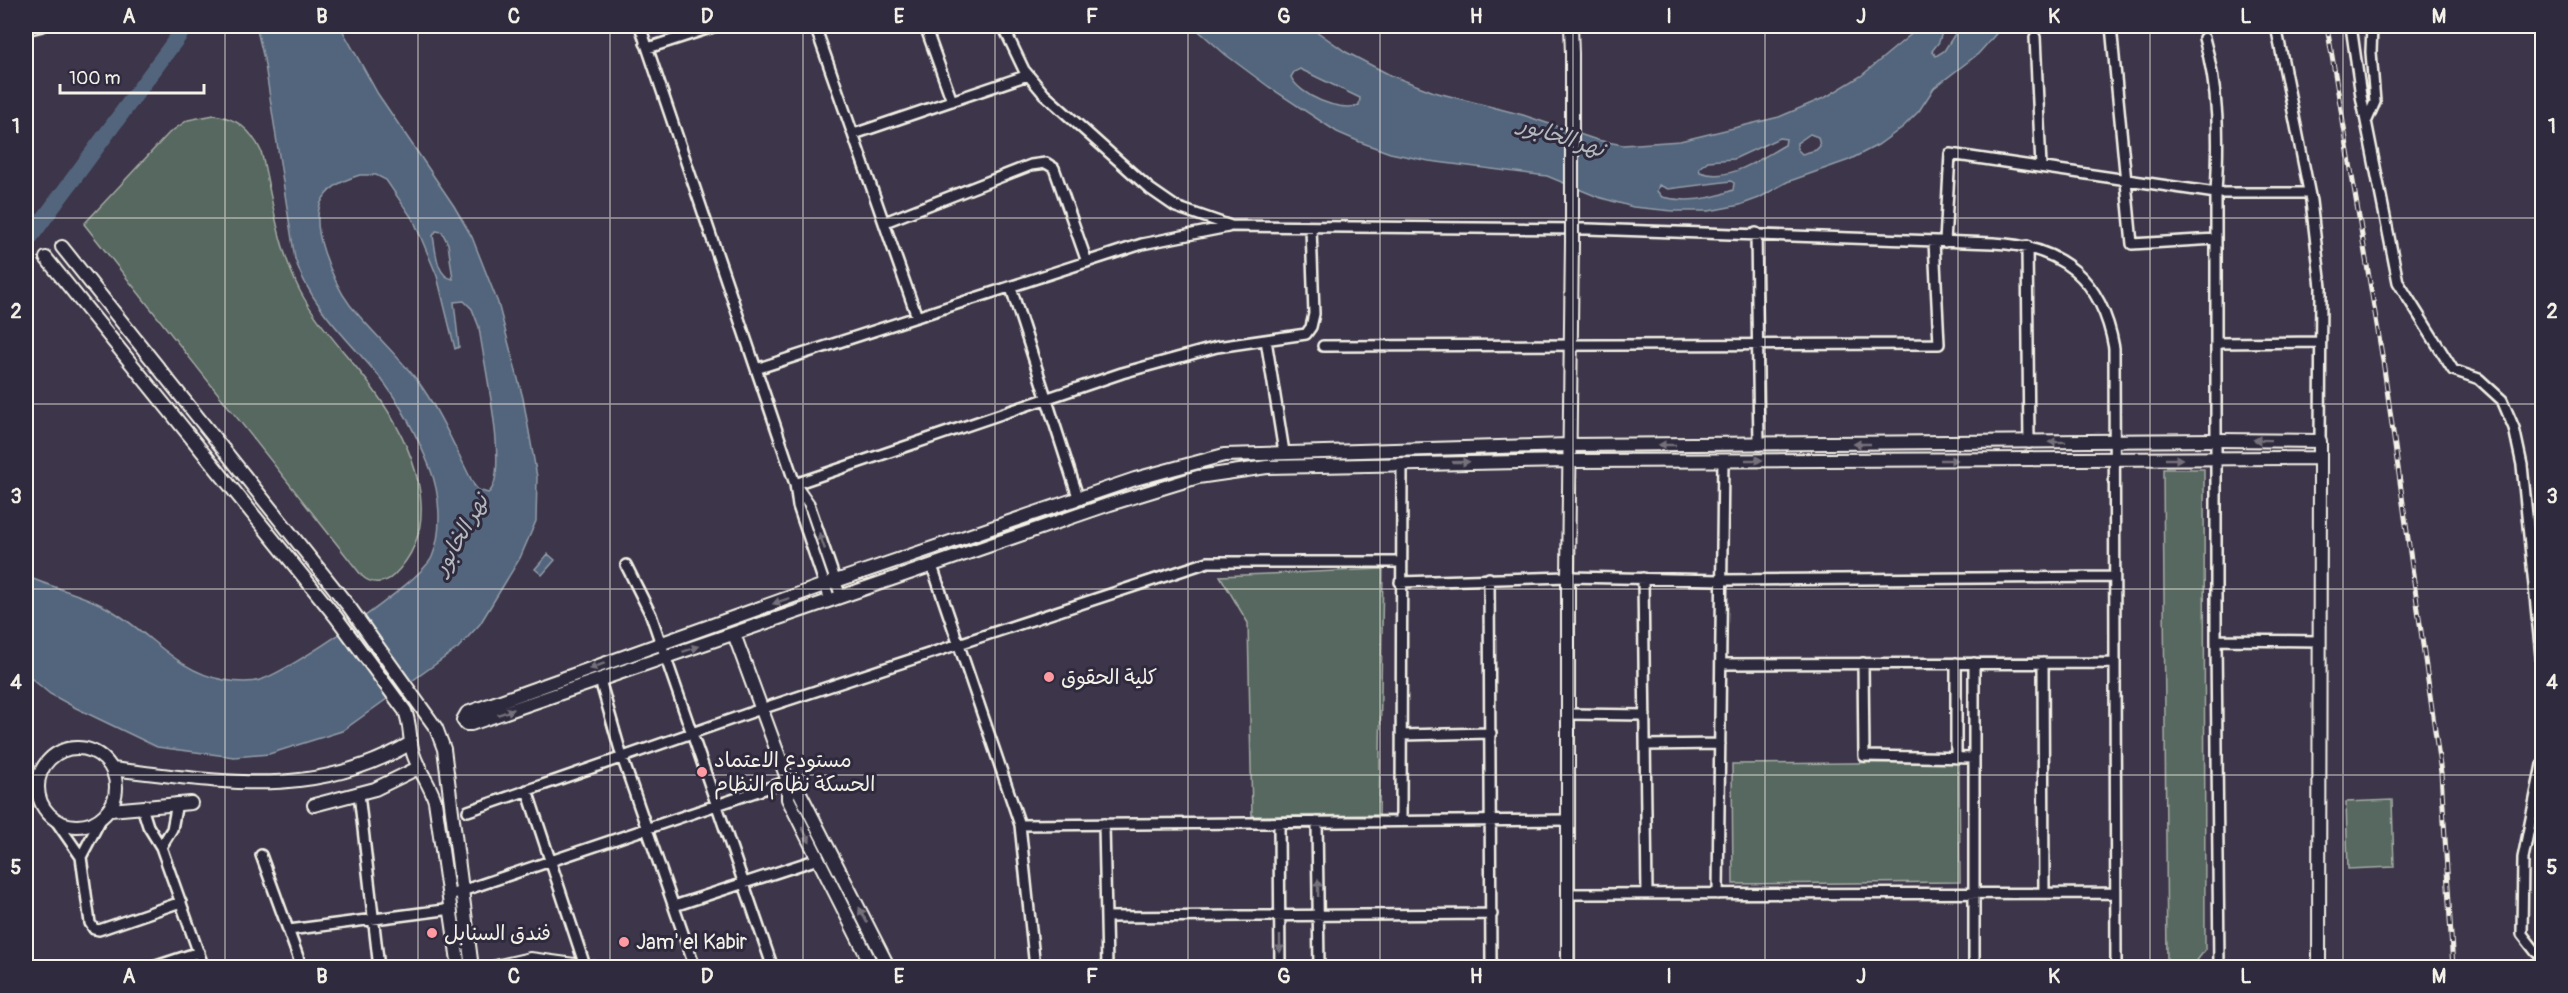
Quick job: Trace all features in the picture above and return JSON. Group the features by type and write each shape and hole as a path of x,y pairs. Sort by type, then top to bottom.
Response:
{"street":[{"path":"26,30 42,26"},
{"path":"635,26 648,48"},
{"path":"640,26 795,484 809,504 835,598"},
{"path":"648,48 716,26"},
{"path":"815,26 917,316"},
{"path":"925,26 952,101"},
{"path":"1003,26 1028,75 1044,94 1163,198 1195,216 1231,226"},
{"path":"1568,968 1571,26"},
{"path":"2111,26 2128,179 2132,244 2216,239"},
{"path":"2276,26 2309,193 2321,287 2319,968"},
{"path":"2351,26 2366,120 2398,282 2453,370 2478,379 2502,400 2514,428 2522,465 2542,666"},
{"path":"2366,120 2375,102 2371,52 2372,26"},
{"path":"2036,37 2040,167"},
{"path":"2205,38 2214,72 2219,134 2216,193 2219,968"},
{"path":"854,134 1028,75"},
{"path":"1945,242 1950,154 2216,193 2309,193"},
{"path":"885,222 1031,165 1047,163 1054,168 1087,262"},
{"path":"756,369 1163,238 1231,226 1520,228 1756,233 2027,246 2057,257 2069,265 2091,287 2106,316 2114,348 2116,968"},
{"path":"795,484 1046,399 1192,354 1266,340 1297,338 1306,334 1311,327 1314,314 1311,228"},
{"path":"1756,233 1758,445"},
{"path":"1323,346 1939,344 1934,241"},
{"path":"2027,246 2029,443"},
{"path":"62,247 350,608 436,728 444,749 456,893 452,909 459,968"},
{"path":"46,258 336,617 400,704 410,724 411,743 435,801 472,968"},
{"path":"1011,288 1079,500"},
{"path":"1266,340 1284,452"},
{"path":"2217,343 2320,342"},
{"path":"2320,441 1569,445 1224,455 1200,460 830,583 467,713 463,720 466,724 471,724 1110,504 1198,477 1267,467 1570,461 2320,458"},
{"path":"1401,821 1400,582 1403,449"},
{"path":"1719,894 1723,460"},
{"path":"468,811 761,709 1208,562 1401,562"},
{"path":"626,566 651,615 773,968"},
{"path":"932,566 1020,825 1035,968"},
{"path":"1400,582 1568,577 1722,580 2114,577"},
{"path":"1490,578 1491,968"},
{"path":"1644,578 1647,894"},
{"path":"317,594 330,583"},
{"path":"734,634 788,781 788,799 873,968"},
{"path":"2216,640 2320,641"},
{"path":"1863,663 1864,756 1974,758"},
{"path":"1956,663 1956,758"},
{"path":"1974,663 1974,968"},
{"path":"2043,663 2044,893"},
{"path":"1721,664 2114,663"},
{"path":"600,680 622,758 695,968"},
{"path":"1569,714 1645,715"},
{"path":"1401,735 1491,733"},
{"path":"112,769 238,783 284,783 364,766 411,743"},
{"path":"1645,745 1720,744"},
{"path":"81,857 117,790 112,769 105,759 84,749 62,751 44,766 38,789 42,805 56,820 81,857 90,922 94,929 99,930 181,902"},
{"path":"2542,765 2523,858 2522,934 2536,951 2542,954"},
{"path":"314,805 359,794 420,767"},
{"path":"456,893 788,781"},
{"path":"788,781 800,793 889,968"},
{"path":"26,796 38,789"},
{"path":"491,968 530,963 591,967 551,862 527,790"},
{"path":"359,794 379,968"},
{"path":"161,847 172,829 177,803"},
{"path":"56,820 79,827 105,814 142,807 191,803"},
{"path":"142,807 148,826 161,847 204,968"},
{"path":"1020,825 1569,820"},
{"path":"1279,822 1280,968"},
{"path":"1317,822 1319,968"},
{"path":"1104,824 1107,968"},
{"path":"261,855 302,968"},
{"path":"674,906 818,859"},
{"path":"1569,894 2115,893"},
{"path":"289,930 452,909"},
{"path":"1106,917 1492,914"},
{"path":"150,968 199,952"}],"green space":[{"path":"214,115 230,119 242,126 257,144 261,151 276,222 292,275 316,317 387,410 411,457 418,482 421,507 419,531 410,554 394,575 386,580 374,582 362,576 84,224 169,133 188,120"},
{"path":"2163,469 2204,469 2205,950 2192,967 2167,967"},
{"path":"1383,569 1379,815 1252,816 1248,623 1220,576"},
{"path":"1959,762 1960,882 1733,884 1732,764"},
{"path":"2392,800 2394,867 2348,869 2346,802"}],"water":[{"name":"نهر الخابور","path":"256,26 340,26 378,94 454,206 472,237 498,303 523,398 537,477 536,521 520,558 480,624 458,648 342,731 269,754 234,757 157,747 50,694 26,674 26,576 104,606 193,669 224,680 247,682 260,680 298,661 353,625 405,586 432,557 438,536 438,500 430,468 420,445 382,380 321,309 302,277 295,259 264,59","holes":["360,175 376,175 386,180 414,221 437,276 455,349 459,347 454,302 464,301 472,309 479,327 496,441 497,464 494,482 488,493 478,490 474,485 425,392 409,370 350,305 329,266 318,225 321,203 334,187","436,231 442,232 448,244 453,279 447,277 440,268 433,236"]},
{"name":"نهر الخابور","path":"1193,26 1309,26 1346,52 1390,75 1434,92 1523,115 1597,140 1623,145 1680,141 1779,117 1826,97 1861,76 1921,26 1944,26 1939,42 1932,51 1936,56 1944,51 1960,26 2003,26 1978,54 1934,88 1919,111 1903,127 1878,145 1849,160 1787,182 1759,198 1740,205 1709,211 1673,211 1633,207 1598,197 1547,176 1429,161 1390,153 1337,132 1226,55","holes":["1300,69 1360,98 1359,105 1341,107 1311,96 1295,84 1291,77","1810,134 1818,137 1820,146 1816,150 1802,154 1797,149 1797,143","1779,138 1786,139 1785,145 1744,168 1722,174 1711,175 1700,172 1699,168 1708,161 1734,159","1731,181 1734,183 1733,190 1698,200 1662,197 1657,191 1659,185 1668,189"]},
{"path":"548,554 555,560 542,575 535,569"}],"waterway":[{"path":"26,243 186,26"}],"railway":[{"path":"2327,26 2383,361 2441,773 2453,968"}],"place":[{"name":"كلية الحقوق","path":"1049,677"},
{"name":"مستودع الاعتماد الحسكة نظام النظام","path":"702,772"},
{"name":"فندق السنابل","path":"432,933"},
{"name":"Jam' el Kabir","path":"624,942"}]}
